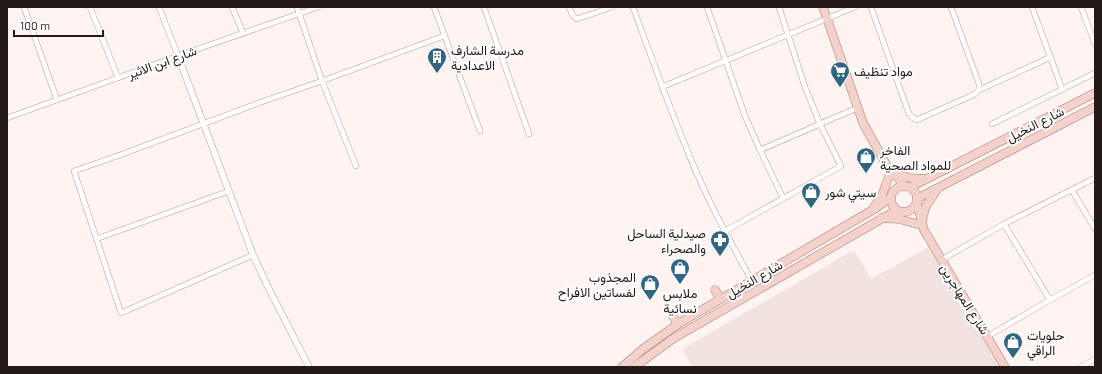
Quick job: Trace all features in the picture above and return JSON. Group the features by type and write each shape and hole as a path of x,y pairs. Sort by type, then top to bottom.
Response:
{"main road":[{"path":"823,7 863,123 891,174 915,190 919,222"},
{"name":"شارع النخيل","path":"908,186 927,179 1095,94"},
{"name":"شارع النخيل","path":"917,201 939,187 1095,107"},
{"path":"891,174 910,178 927,179"},
{"path":"891,174 892,204 900,211 912,210 917,201"},
{"path":"870,212 882,195 891,174"},
{"path":"892,194 896,188 908,186"},
{"path":"919,222 930,200 939,187"},
{"name":"شارع النخيل","path":"622,367 643,349 678,324 870,212 892,194"},
{"name":"شارع النخيل","path":"634,367 674,338 880,218 900,211"},
{"name":"شارع المهاجرين","path":"900,211 919,222 1006,367"},
{"path":"880,218 919,222"},
{"path":"715,290 720,299"},
{"path":"672,315 678,324"}],"street":[{"path":"24,7 57,100"},
{"path":"90,7 118,78"},
{"path":"158,7 253,255 309,367"},
{"path":"232,7 243,33"},
{"path":"297,7 322,81 356,166"},
{"name":"شارع ابن الاثير","path":"7,118 318,7"},
{"path":"434,7 480,131"},
{"path":"484,7 529,134"},
{"path":"570,7 573,16 577,19 612,7"},
{"path":"633,7 662,87 699,178 752,281"},
{"path":"707,7 745,116 783,198"},
{"path":"725,231 841,166 820,124 805,86 780,7"},
{"path":"662,87 726,59 855,7"},
{"path":"871,7 909,114 912,118 918,120 1050,57"},
{"path":"952,7 979,84 979,90"},
{"path":"1032,7 1062,88"},
{"path":"1081,7 1095,44"},
{"path":"253,255 121,313 74,171 444,36"},
{"path":"992,124 1062,88 1095,73"},
{"path":"760,150 857,108"},
{"path":"941,260 1004,224 1095,178"},
{"path":"1072,190 1095,229"},
{"path":"96,239 229,191"},
{"path":"1004,224 1050,300"},
{"path":"988,336 1095,275"},
{"path":"1081,367 1095,359"}],"shaded area":[{"path":"930,246 999,367 692,367 682,349 854,250 871,279"}],"place":[{"name":"مدرسة الشارف الاعدادية","path":"437,74"},
{"name":"مواد تنظيف","path":"840,88"},
{"name":"الفاخر للمواد الصحية","path":"866,174"},
{"name":"سيتي شور","path":"811,209"},
{"name":"صيدلية الساحل والصحراء","path":"720,257"},
{"name":"ملابس نسائية","path":"680,285"},
{"name":"المجذوب لفساتين الافراح","path":"650,301"},
{"name":"حلويات الراقي","path":"1013,359"}]}
